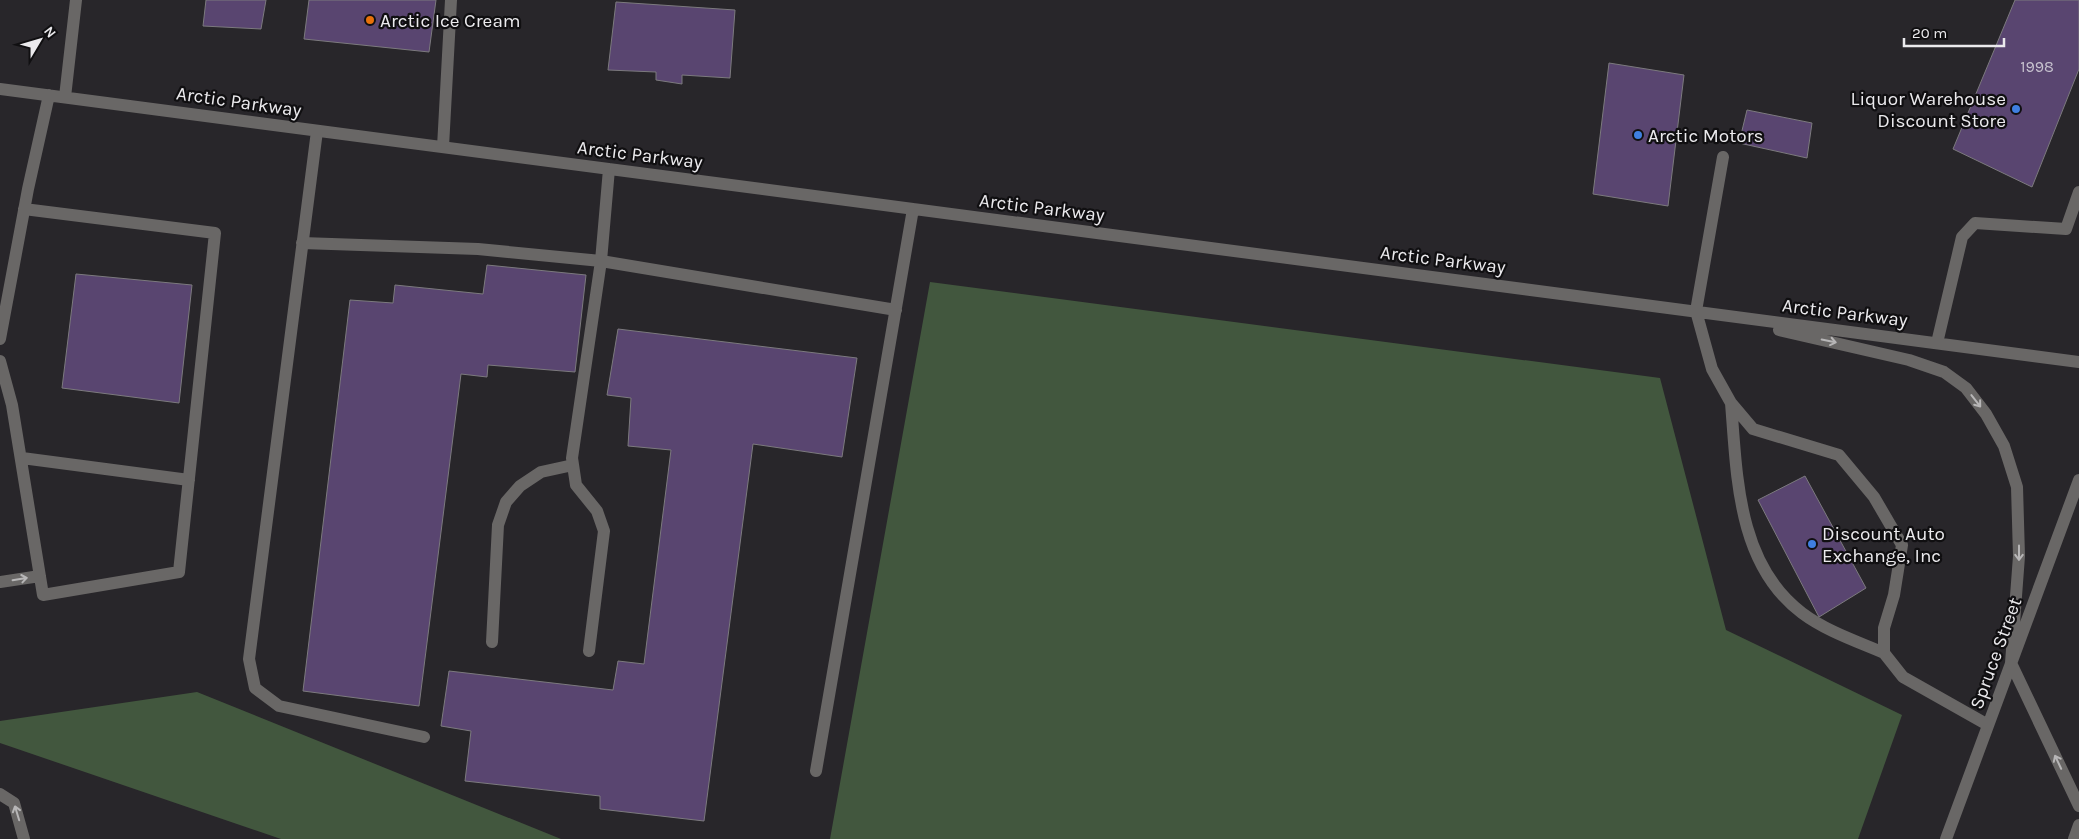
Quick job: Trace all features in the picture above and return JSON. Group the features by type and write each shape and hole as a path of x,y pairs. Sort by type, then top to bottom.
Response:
{"street":[{"path":"65,97 76,0"},
{"path":"443,147 451,0"},
{"name":"Arctic Parkway","path":"0,89 2079,362"},
{"path":"0,339 24,209 49,95"},
{"path":"317,131 249,659 255,688 279,706 424,737"},
{"path":"1722,157 1696,311 1712,369 1730,403 1753,429 1839,455 1874,497 1902,545 1894,595 1884,628 1884,653"},
{"path":"589,651 604,531 597,511 576,485 572,458 601,261 609,169"},
{"path":"1937,343 1962,237 1975,223 2066,229 2079,192"},
{"path":"0,361 12,405 22,458 43,595 178,572 215,233 24,209"},
{"path":"816,771 913,209"},
{"path":"302,242 478,249 601,261 896,310"},
{"path":"1696,311 1909,360 1944,372 1966,388 1986,414 2004,446 2017,487 2019,556 2011,663 2079,806"},
{"path":"1730,403 1739,495 1747,532 1772,584 1801,612 1830,631 1884,653 1903,677 1988,724"},
{"path":"22,458 188,480"},
{"path":"492,642 498,525 506,502 520,486 541,472 573,465"},
{"name":"Spruce Street","path":"1946,839 2079,480"},
{"path":"0,582 40,576"},
{"path":"0,794 14,803 24,839"},
{"path":"2074,839 2079,825"}],"green space":[{"path":"930,282 1660,378 1726,630 1902,715 1858,839 830,839"},
{"path":"197,692 561,839 281,839 0,743 0,721"}],"building":[{"path":"206,0 266,0 261,29 203,26"},
{"name":"Arctic Ice Cream","path":"309,0 436,0 429,52 304,39"},
{"name":"Liquor Warehouse Discount Store","path":"2015,0 2079,0 2079,69 2032,187 1953,149"},
{"path":"616,2 735,10 730,78 682,75 682,84 656,80 656,72 608,70"},
{"name":"Arctic Motors","path":"1609,63 1684,75 1668,206 1593,194"},
{"path":"1747,110 1812,123 1807,158 1739,143"},
{"path":"487,265 586,275 575,372 488,365 487,377 461,374 419,706 303,691 350,300 393,303 395,285 483,294"},
{"path":"76,274 192,285 179,403 62,388"},
{"path":"618,329 857,358 842,457 753,444 704,821 600,809 600,796 465,781 471,731 441,726 449,671 613,690 618,661 644,664 671,450 628,446 631,398 607,395"},
{"name":"Discount Auto Exchange, Inc","path":"1805,476 1866,588 1819,617 1758,500"}],"place":[{"name":"Arctic Ice Cream","path":"370,20"},
{"name":"Liquor Warehouse Discount Store","path":"2016,109"},
{"name":"Arctic Motors","path":"1638,135"},
{"name":"Discount Auto Exchange, Inc","path":"1812,544"}]}
